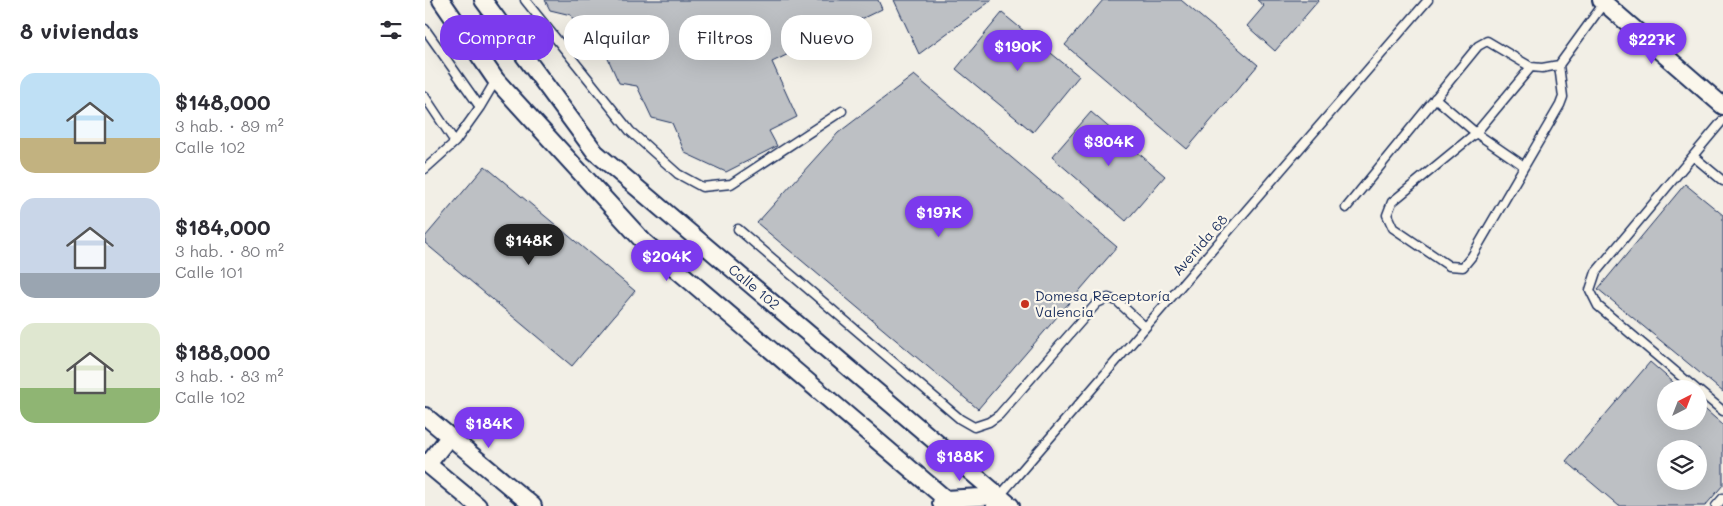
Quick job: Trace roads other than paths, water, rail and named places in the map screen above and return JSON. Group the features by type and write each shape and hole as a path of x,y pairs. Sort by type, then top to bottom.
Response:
{"street":[{"path":"441,0 496,80 643,241 946,504 1001,504"},
{"name":"Calle 102","path":"483,0 595,152 1001,504"},
{"path":"1603,1 1723,106"},
{"path":"425,416 533,506"},
{"path":"450,436 427,463 478,506"}],"lane":[{"path":"525,0 630,130 679,174 702,187 731,184 842,111"},
{"name":"Avenida 68","path":"1001,504 1145,327 1428,0"},
{"path":"1531,67 1476,132 1392,202 1387,215 1393,228 1449,266 1463,267 1471,256 1560,105 1563,97 1559,65 1603,1"},
{"path":"425,28 480,108"},
{"path":"1346,208 1477,46 1487,41 1531,67 1542,68 1559,65"},
{"path":"425,170 455,142 480,108 496,80"},
{"path":"425,97 455,142"},
{"path":"1435,98 1476,132 1524,166"},
{"path":"1686,380 1598,306 1590,290 1596,272 1723,120"},
{"path":"1693,156 1723,181"},
{"path":"738,228 960,419 974,427 989,422 999,415 1097,303 1108,298 1117,300 1145,327"},
{"path":"1707,398 1723,411"},
{"path":"1716,506 1723,498"}],"place":[{"name":"Domesa Receptoría Valencia","path":"1025,304"}]}
